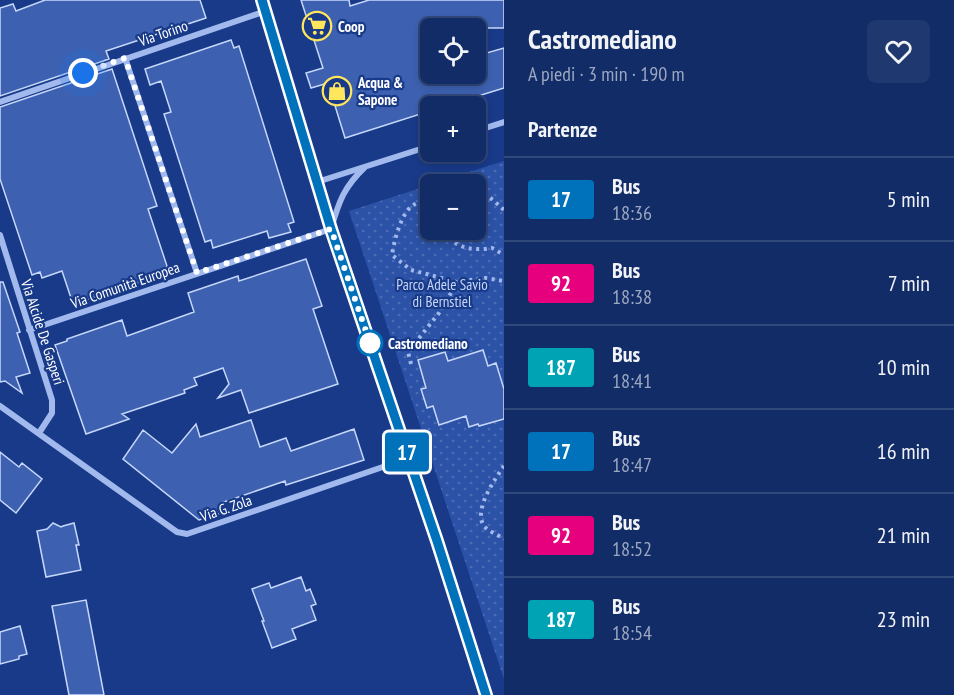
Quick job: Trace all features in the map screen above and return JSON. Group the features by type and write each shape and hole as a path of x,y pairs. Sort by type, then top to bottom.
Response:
{"main road":[{"path":"264,5 331,229 486,695"}],"street":[{"name":"Via Torino","path":"0,102 125,58 264,5"},
{"path":"125,58 197,273"},
{"path":"486,128 504,122"},
{"path":"317,182 420,149"},
{"path":"331,229 345,189 365,167"},
{"name":"Via Comunità Europea","path":"29,330 331,229"},
{"name":"Via Alcide De Gasperi","path":"0,235 52,400 52,413 39,433"},
{"path":"0,406 39,433"},
{"name":"Via G. Zola","path":"39,433 177,532 187,534 409,458"}],"path":[{"path":"486,196 504,210"},
{"path":"420,204 414,205 406,212 393,243 393,255 411,270 457,282 485,278 504,281"},
{"path":"453,240 465,248 492,248 504,255"},
{"path":"411,364 408,352 439,312 457,282"},
{"path":"504,466 482,505 481,518 485,527 504,539"}],"green space":[{"name":"Parco Adele Savio di Bernstiel","path":"504,161 504,679 349,211 420,188 420,240 486,240 486,174 463,174"}],"building":[{"path":"45,0 200,0 206,18 106,51 109,59 0,96 0,8 13,4 16,11"},
{"path":"301,0 349,0 350,6 369,0 504,0 504,28 486,28 486,18 420,18 420,84 486,84 486,53 504,48 504,88 478,96 420,96 420,114 345,138 328,83 311,88 306,73 323,68"},
{"path":"231,40 234,48 239,46 294,222 288,224 291,232 269,238 267,231 213,248 211,240 205,242 164,114 171,112 161,81 150,85 145,69"},
{"path":"112,69 157,206 148,209 167,271 73,304 62,271 42,278 40,272 32,275 0,179 0,107"},
{"path":"306,259 322,306 313,309 338,384 249,413 241,390 218,398 229,384 223,368 194,378 197,385 184,390 185,393 122,414 129,419 86,434 55,345 122,320 127,336 194,312 188,293 238,276 239,281"},
{"path":"0,282 3,282 20,332 17,333 30,373 16,377 22,393 5,381 0,382"},
{"path":"483,350 488,366 496,363 504,389 504,419 469,427 466,416 439,425 433,406 427,408 421,389 426,388 418,360 445,352 448,361"},
{"path":"251,420 260,447 286,438 291,451 354,429 364,460 286,485 285,481 221,503 224,512 199,520 123,459 143,430 172,453 196,424 200,437"},
{"path":"0,452 19,467 22,463 42,479 16,513 0,500"},
{"path":"53,523 61,527 74,523 81,570 46,577 37,531 47,529"},
{"path":"301,577 306,591 310,589 316,604 311,606 316,620 292,629 296,639 272,648 252,589 269,583 271,588"},
{"path":"86,600 104,695 69,695 52,606"},
{"path":"20,626 27,654 19,656 19,659 0,664 0,632"}],"bus line":[{"name":"17","path":"262,0 331,229 437,541 486,695"}],"place":[{"name":"Coop","path":"317,26"},
{"name":"Acqua & Sapone","path":"337,91"},
{"name":"Castromediano","path":"370,343"}],"route":[{"path":"83,73 125,58 197,273 331,229 370,343"}]}
